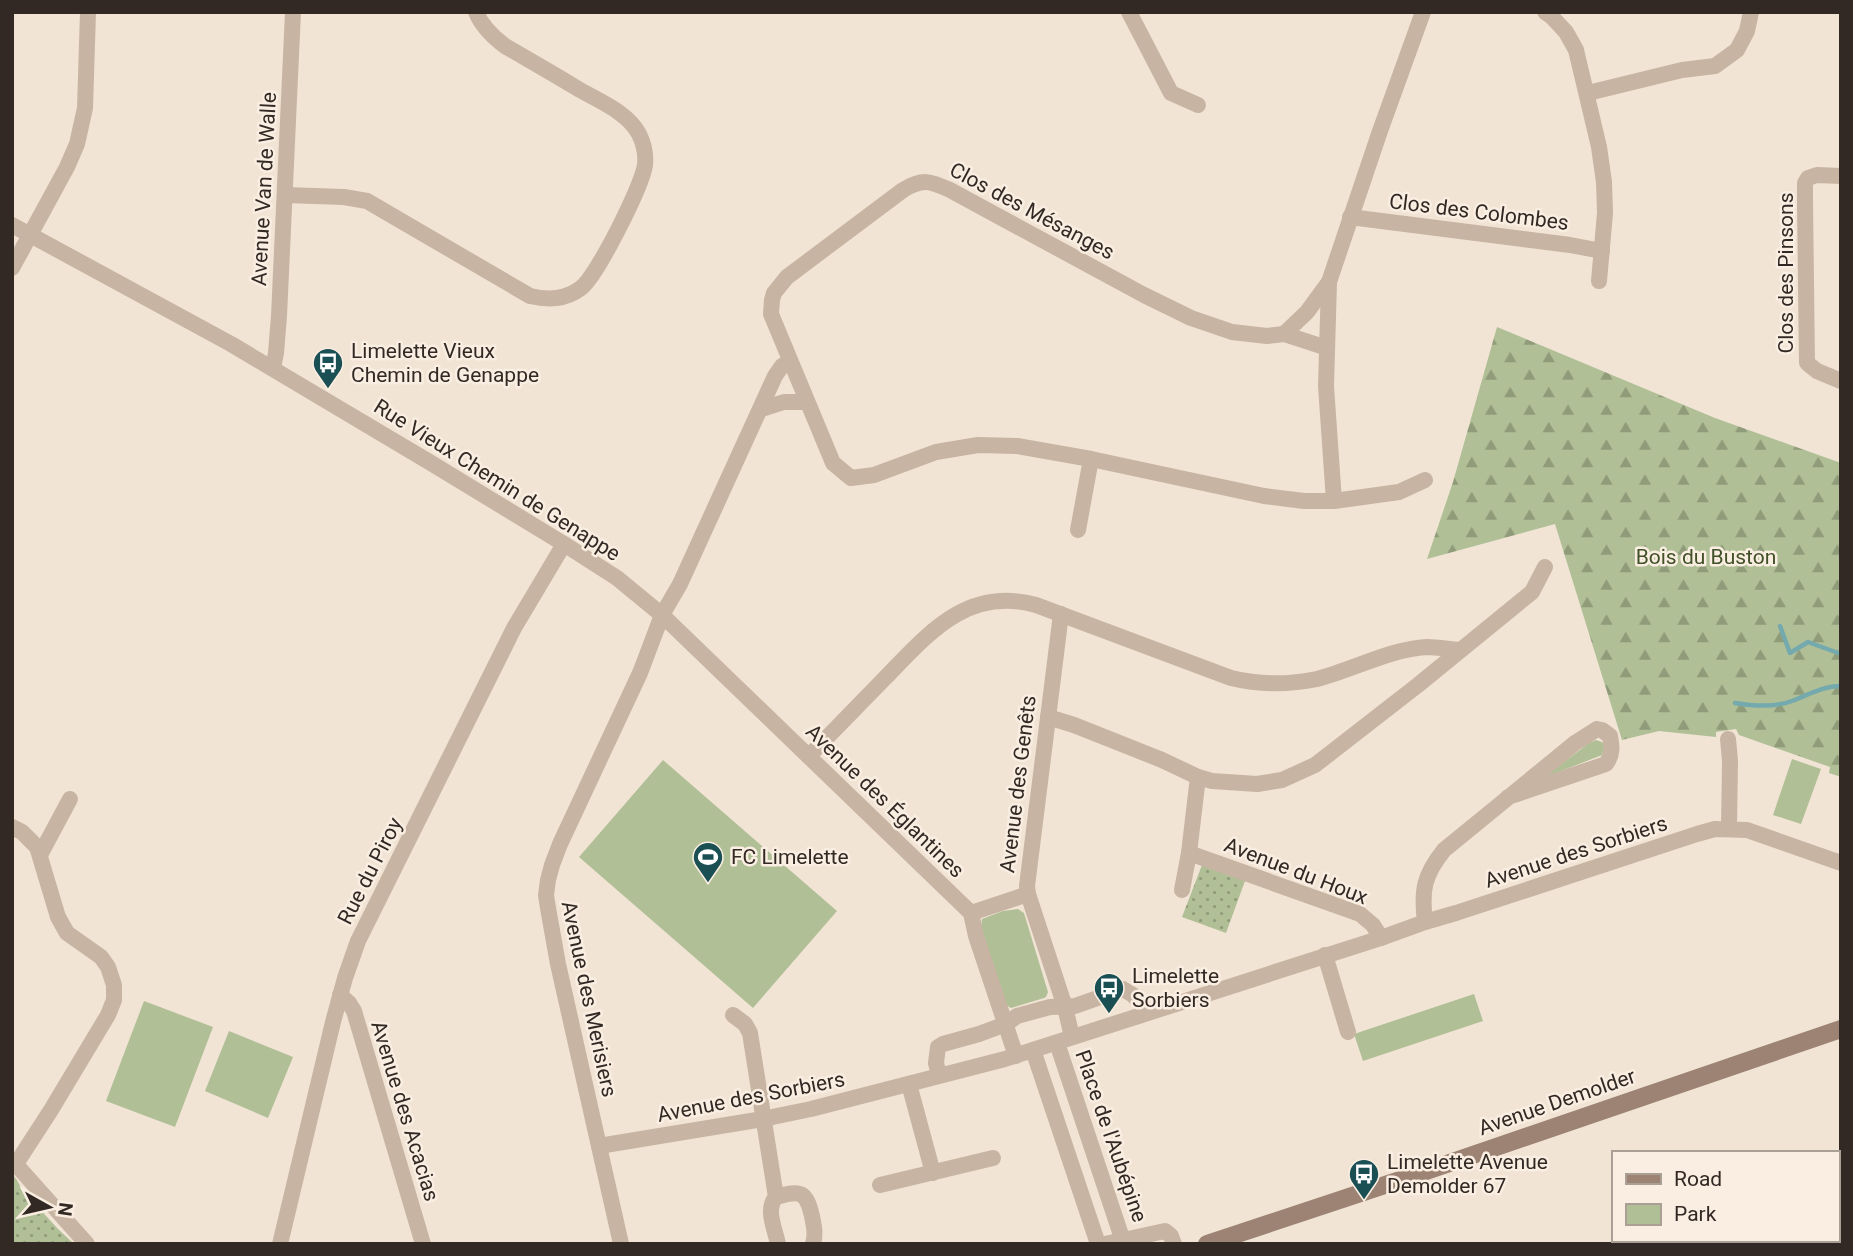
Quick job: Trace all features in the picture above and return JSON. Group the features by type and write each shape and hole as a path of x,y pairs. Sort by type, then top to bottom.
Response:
{"street":[{"path":"12,268 77,144 83,121 87,82 88,12"},
{"name":"Avenue Van de Walle","path":"273,368 279,316 293,12"},
{"path":"285,195 344,197 367,201 530,296 561,298 583,287 600,264 642,177 645,159 641,139 634,125 615,111 492,37 476,12"},
{"path":"1129,12 1171,93 1198,104"},
{"name":"Clos des Colombes","path":"1329,282 1423,12"},
{"path":"1545,12 1566,33 1576,50 1599,147 1605,213 1599,281"},
{"path":"1588,93 1682,70 1715,66 1737,50 1747,31 1751,12"},
{"name":"Clos des Pinsons","path":"1841,176 1817,175 1808,178 1805,183 1807,363 1816,371 1841,381"},
{"name":"Clos des Mésanges","path":"1327,348 1284,334 1267,336 1232,332 1191,318 950,190 924,181 914,183 903,190 792,272 776,289 772,300 771,314 832,463 851,478 874,475 936,452 978,445 1017,446 1091,458 1264,496 1304,501 1334,501 1399,492 1425,480"},
{"name":"Clos des Colombes","path":"1350,217 1602,251"},
{"name":"Rue Vieux Chemin de Genappe","path":"12,225 273,368 564,544 617,578 662,615"},
{"path":"1284,334 1307,312 1329,282"},
{"path":"1329,282 1326,386 1334,501"},
{"path":"662,615 680,584 775,376 782,366 790,361"},
{"path":"762,409 784,402 807,402"},
{"path":"1078,530 1091,458"},
{"name":"Rue du Piroy","path":"280,1244 340,995 355,949 514,628 564,544"},
{"path":"1048,718 1074,725 1198,777 1226,783 1257,784 1282,780 1306,771 1330,754 1532,592 1545,567"},
{"path":"809,756 929,633 957,613 978,605 1008,601 1027,602 1231,678 1256,682 1278,684 1319,678 1389,655 1425,647 1459,650"},
{"name":"Avenue des Genêts","path":"1061,614 1027,886 1065,1007 1065,1040"},
{"name":"Avenue des Églantines","path":"662,615 971,913"},
{"name":"Avenue des Merisiers","path":"621,1244 558,964 546,895 552,864 639,673 662,615"},
{"path":"1425,922 1422,899 1426,879 1433,863 1444,850 1508,797 1575,743 1597,729 1610,736 1611,756 1606,764 1508,797"},
{"path":"1728,739 1729,829"},
{"path":"1182,890 1198,777"},
{"path":"40,855 70,799"},
{"path":"12,827 37,847 62,927 72,938 101,957 113,975 114,993 108,1015 51,1110 14,1162 87,1244"},
{"name":"Avenue des Sorbiers","path":"599,1146 811,1109 1016,1056 1696,834 1715,830 1748,830 1841,863"},
{"name":"Avenue du Houx","path":"1189,853 1360,915 1373,925 1381,938"},
{"path":"1016,1056 971,913 1028,894"},
{"path":"1325,955 1348,1032"},
{"path":"939,1075 936,1063 938,1047 1006,1024 1017,1016 1050,1007 1075,1006 1123,989 1133,995 1148,1012"},
{"name":"Avenue des Acacias","path":"340,995 354,1011 423,1244"},
{"path":"733,1015 745,1024 750,1033 776,1196 771,1211 778,1244"},
{"name":"Avenue Demolder","path":"1207,1244 1841,1029"},
{"name":"Place de l'Aubépine","path":"1065,1040 1124,1241"},
{"path":"1033,1050 1098,1244"},
{"path":"909,1084 933,1173"},
{"path":"880,1185 993,1158"},
{"path":"776,1196 791,1193 808,1200 816,1234 813,1244"},
{"path":"1105,1244 1165,1231 1174,1244"}],"green space":[{"name":"Bois du Buston","path":"1497,327 1715,418 1841,463 1841,777 1829,773 1830,767 1739,735 1736,729 1716,732 1716,737 1659,731 1622,740 1555,524 1427,559 1453,482"},
{"path":"1596,740 1605,746 1602,755 1543,778 1589,743"},
{"path":"1792,759 1821,769 1801,824 1773,815"},
{"name":"FC Limelette","path":"663,760 837,911 753,1008 579,857"},
{"path":"1202,865 1245,881 1226,933 1182,917"},
{"path":"1018,909 1024,913 1048,992 1044,998 1011,1008 1006,1005 990,961 983,936 982,919"},
{"path":"1474,994 1483,1021 1363,1061 1354,1034"},
{"path":"144,1001 213,1027 175,1127 106,1101"},
{"path":"229,1031 293,1057 268,1118 205,1091"},
{"path":"12,1173 25,1193 74,1244 12,1244"}],"waterway":[{"path":"1780,626 1790,653 1808,642 1841,654"},
{"path":"1735,703 1778,705 1822,689 1841,686"}],"railway":[{"path":"1735,1244 1738,1242"},
{"path":"1759,1244 1762,1242"},
{"path":"1793,1244 1796,1242"},
{"path":"1810,1244 1814,1242"}],"place":[{"name":"Limelette Vieux Chemin de Genappe","path":"328,390"},
{"name":"FC Limelette","path":"708,884"},
{"name":"Limelette Sorbiers","path":"1109,1015"},
{"name":"Limelette Avenue Demolder 67","path":"1364,1201"}]}
